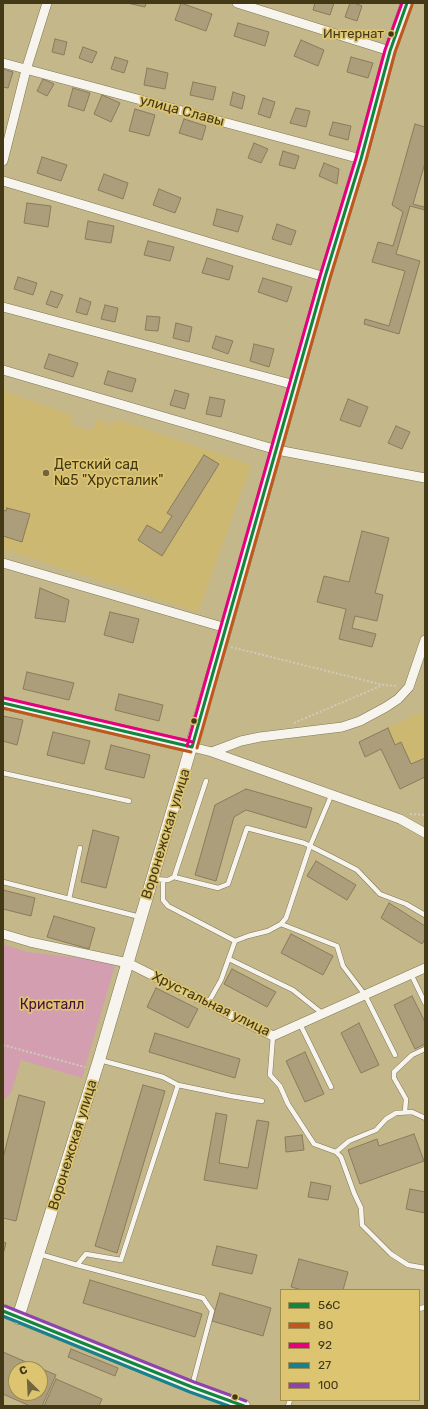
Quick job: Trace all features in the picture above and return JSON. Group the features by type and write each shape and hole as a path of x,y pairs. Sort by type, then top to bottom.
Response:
{"street":[{"path":"3,161 26,70 47,3"},
{"path":"237,3 390,51"},
{"name":"Воронежская улица","path":"18,1318 98,1065 141,917 158,879 192,747 325,276 361,160 390,51 407,3"},
{"name":"улица Славы","path":"3,63 361,160"},
{"path":"3,181 325,276"},
{"path":"3,307 295,385"},
{"path":"3,370 277,450 425,478"},
{"path":"3,563 226,628"},
{"path":"212,752 241,741 285,733 342,727 360,721 386,708 398,699 409,686 425,640"},
{"path":"3,703 212,752 331,796 400,819 425,833"},
{"name":"Хрустальная улица","path":"3,934 30,942 128,963 273,1036 425,968"},
{"path":"3,1311 192,1387 244,1406"}],"lane":[{"path":"3,773 129,801"},
{"path":"174,877 206,781"},
{"path":"331,796 310,846 286,918 281,924 268,931 235,941 168,906 163,900 158,879 168,880 174,877 218,888 228,884 247,828 304,843 310,846 332,857 356,870 380,894 406,904 425,915"},
{"path":"69,899 80,848"},
{"path":"3,882 141,917"},
{"path":"281,924 337,946 343,966 365,995 395,1055"},
{"path":"208,1003 221,980 235,941"},
{"path":"229,959 293,990 323,1014"},
{"path":"412,974 425,1003"},
{"path":"300,1024 331,1087"},
{"path":"273,1036 270,1075 280,1086 288,1104 314,1144 336,1152 342,1157 354,1193 361,1208 362,1225 391,1254 408,1265 425,1268"},
{"path":"404,1112 406,1099 394,1078 394,1072 412,1055 425,1049"},
{"path":"98,1065 164,1077 178,1085 262,1101"},
{"path":"77,1265 86,1254 121,1260 178,1085"},
{"path":"336,1152 349,1141 376,1130 386,1119 396,1113 412,1112 425,1118"},
{"path":"39,1254 203,1298 212,1311 192,1387"}],"path":[{"path":"229,652 231,647 383,685 409,686"},
{"path":"289,725 383,685"},
{"path":"3,1045 98,1065"}],"shaded area":[{"path":"3,391 72,415 69,424 91,431 98,419 111,425 119,420 251,465 198,612 3,549"},
{"path":"425,710 425,777 400,789 382,750 365,757 359,742"}],"green space":[{"name":"Кристалл","path":"3,944 27,952 116,962 82,1078 21,1060 11,1093 3,1100"}],"building":[{"path":"127,3 146,3 145,7"},
{"path":"181,3 212,14 206,31 175,20"},
{"path":"315,3 334,3 330,15 313,10"},
{"path":"350,3 362,6 357,21 345,17"},
{"path":"238,23 269,32 265,46 234,36"},
{"path":"55,39 67,42 64,55 52,52"},
{"path":"301,40 324,50 318,66 294,56"},
{"path":"83,47 97,52 92,63 79,58"},
{"path":"115,57 128,61 124,73 111,69"},
{"path":"351,57 373,63 368,78 347,72"},
{"path":"147,68 168,73 165,89 144,85"},
{"path":"3,69 13,72 8,88 3,87"},
{"path":"43,79 54,84 47,96 37,91"},
{"path":"193,82 216,87 213,100 190,95"},
{"path":"73,88 90,93 84,111 68,106"},
{"path":"233,92 245,96 242,109 230,105"},
{"path":"102,95 120,103 111,122 94,114"},
{"path":"263,98 275,102 270,118 258,114"},
{"path":"296,108 310,111 306,127 290,123"},
{"path":"135,109 155,115 149,136 129,131"},
{"path":"184,119 206,126 202,140 179,133"},
{"path":"333,122 351,126 348,140 329,135"},
{"path":"415,124 425,127 425,163 413,204 424,207 425,202 425,210 410,206 396,254 420,261 399,334 364,324 365,319 389,326 405,271 372,262 378,242 393,246 403,212 392,205"},
{"path":"254,143 268,149 261,163 248,158"},
{"path":"283,151 299,156 295,169 279,165"},
{"path":"42,157 67,165 61,181 37,173"},
{"path":"324,163 339,169 337,184 319,176"},
{"path":"104,174 128,183 123,199 98,190"},
{"path":"159,189 181,198 175,213 153,205"},
{"path":"27,203 51,206 48,227 24,223"},
{"path":"217,209 243,216 238,232 213,225"},
{"path":"88,221 114,226 111,243 85,239"},
{"path":"277,224 296,231 291,245 272,239"},
{"path":"148,241 174,247 170,261 144,255"},
{"path":"207,258 233,266 229,280 202,273"},
{"path":"18,277 37,283 33,295 14,289"},
{"path":"263,278 292,287 287,302 258,292"},
{"path":"51,291 63,295 57,308 46,304"},
{"path":"80,298 91,302 87,315 76,312"},
{"path":"105,305 118,308 115,322 101,319"},
{"path":"147,316 160,317 158,331 145,330"},
{"path":"176,323 192,327 189,342 173,338"},
{"path":"216,336 233,341 228,354 212,348"},
{"path":"254,344 274,349 269,367 250,361"},
{"path":"49,354 78,363 73,377 44,368"},
{"path":"108,371 136,379 132,392 104,384"},
{"path":"175,390 189,394 185,409 170,405"},
{"path":"210,397 225,400 221,417 206,414"},
{"path":"348,399 368,407 360,427 340,420"},
{"path":"396,426 410,432 402,449 388,443"},
{"path":"204,455 219,464 162,556 138,540 147,525 161,533 172,516 167,513"},
{"name":"Детский сад №5 \"Хрусталик\"","path":"7,508 30,514 22,542 3,536 3,510 6,511"},
{"path":"362,531 389,538 375,593 383,595 377,621 355,616 352,628 376,634 372,647 339,639 346,609 317,602 324,576 349,582"},
{"path":"40,588 69,600 65,622 35,618"},
{"path":"110,612 139,619 133,643 104,635"},
{"path":"27,672 74,683 69,700 23,689"},
{"path":"119,694 163,705 159,721 115,710"},
{"path":"3,716 23,720 17,745 3,741"},
{"path":"388,728 395,745 401,742 411,764 425,758 425,777 400,789 381,749 365,757 359,742"},
{"path":"53,732 90,741 84,764 47,755"},
{"path":"111,745 150,755 144,778 105,769"},
{"path":"246,789 312,808 306,828 246,810 234,817 216,881 195,875 215,805"},
{"path":"93,830 119,837 106,888 81,882"},
{"path":"316,861 356,885 347,900 307,876"},
{"path":"3,890 35,898 31,916 3,909"},
{"path":"389,903 425,926 425,939 422,944 381,918"},
{"path":"54,916 95,928 89,949 47,937"},
{"path":"291,934 333,956 323,975 281,953"},
{"path":"232,969 276,992 267,1007 224,984"},
{"path":"156,988 198,1009 188,1028 147,1007"},
{"path":"412,996 425,1022 425,1044 415,1049 394,1005"},
{"path":"359,1023 379,1065 361,1073 341,1033"},
{"path":"155,1033 240,1059 235,1078 149,1052"},
{"path":"305,1052 324,1094 305,1102 286,1061"},
{"path":"143,1085 165,1091 117,1253 95,1246"},
{"path":"19,1095 45,1102 16,1221 3,1218 3,1158"},
{"path":"216,1113 227,1115 219,1163 248,1168 257,1120 269,1122 257,1189 204,1180"},
{"path":"414,1134 424,1161 360,1184 348,1150 377,1139 379,1146"},
{"path":"302,1135 304,1150 286,1152 285,1137"},
{"path":"311,1182 331,1186 328,1200 308,1197"},
{"path":"410,1189 425,1192 425,1213 406,1209"},
{"path":"3,1242 6,1243 3,1254"},
{"path":"217,1246 257,1255 252,1274 212,1265"},
{"path":"299,1259 348,1272 343,1289 298,1289 291,1287"},
{"path":"90,1280 202,1314 195,1337 83,1303"},
{"path":"220,1293 271,1308 263,1336 212,1321"},
{"path":"71,1349 118,1368 115,1376 68,1357"},
{"path":"3,1352 24,1361 8,1361 8,1396 3,1394"},
{"path":"48,1372 56,1375 48,1393"},
{"path":"56,1379 102,1399 99,1406 44,1406 46,1401 48,1401 48,1397"},
{"path":"19,1401 44,1401 42,1406 30,1406"}],"transit line":[{"name":"92","path":"187,746 320,276 356,158 385,50 402,3"},
{"name":"56С","path":"192,747 325,277 361,159 390,51 407,3"},
{"name":"80","path":"197,748 330,278 366,160 395,52 412,5"},
{"name":"92","path":"4,698 193,742"},
{"name":"56С","path":"3,703 192,747"},
{"name":"80","path":"3,708 191,752"},
{"name":"100","path":"5,1306 194,1382 246,1401"},
{"name":"56С","path":"3,1311 192,1387 244,1406"},
{"name":"27","path":"3,1316 190,1392 229,1406"}],"place":[{"name":"Интернат","path":"391,34"},
{"name":"Детский сад №5 \"Хрусталик\"","path":"46,473"}]}
